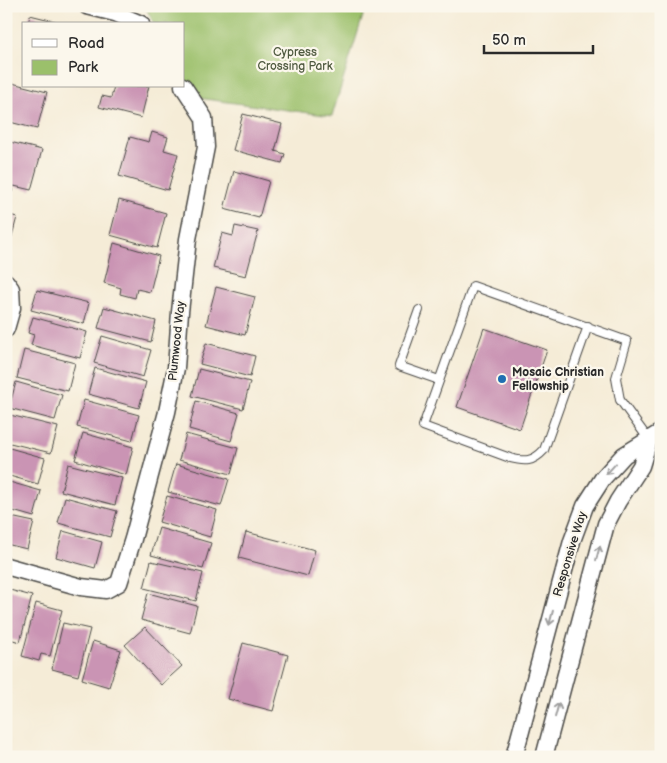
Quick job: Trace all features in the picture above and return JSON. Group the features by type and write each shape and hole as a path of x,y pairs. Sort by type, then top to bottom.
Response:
{"street":[{"path":"88,6 115,13 136,22"},
{"name":"Plumwood Way","path":"6,566 81,587 106,590 119,583 133,539 167,412 176,368 188,240 206,147 204,118 184,88"},
{"path":"6,282 11,289 12,308 6,329"},
{"name":"Responsive Way","path":"514,757 572,541 584,506 603,478 624,454 655,436"},
{"name":"Responsive Way","path":"544,757 606,524 618,501 641,466 655,436"}],"lane":[{"path":"588,326 544,450 537,458 521,461 510,458 422,426 473,286 588,326 627,341 616,378 620,400 655,436"},
{"path":"419,310 399,366 439,380"}],"green space":[{"name":"Cypress Crossing Park","path":"145,6 366,6 332,116 190,97 185,87 185,22 153,22"}],"building":[{"path":"30,15 58,22 28,22"},
{"path":"12,83 22,86 22,88 47,92 37,129 6,121 6,105"},
{"path":"114,88 148,88 141,118 99,107 102,96 111,98"},
{"path":"243,114 282,124 275,151 285,154 282,163 233,150"},
{"path":"152,132 168,137 164,150 178,154 168,190 119,176 130,137 149,142"},
{"path":"6,141 42,150 31,190 14,186 12,192 6,191"},
{"path":"234,171 269,181 259,218 224,209"},
{"path":"119,200 166,213 157,248 110,235"},
{"path":"6,214 17,217 7,255 6,255"},
{"path":"235,226 258,231 246,276 213,268 222,233 233,236"},
{"path":"114,243 159,256 150,292 137,289 135,298 120,294 121,288 104,283"},
{"path":"216,287 255,297 245,335 206,325"},
{"path":"37,290 89,303 84,324 31,310"},
{"path":"104,307 156,321 151,342 98,328"},
{"path":"33,317 87,332 80,358 31,345 34,335 28,333"},
{"name":"Mosaic Christian Fellowship","path":"484,328 547,350 520,429 457,407"},
{"path":"102,336 151,350 143,377 94,363"},
{"path":"206,343 255,356 250,377 200,364"},
{"path":"24,350 75,363 68,391 17,378"},
{"path":"95,368 146,382 139,408 88,394"},
{"path":"199,369 250,382 243,409 192,396"},
{"path":"16,382 62,395 55,420 9,408"},
{"path":"84,400 139,415 132,441 77,427"},
{"path":"196,401 239,413 231,441 189,429"},
{"path":"10,415 58,427 51,453 6,442 6,430"},
{"path":"83,433 133,447 126,475 75,460"},
{"path":"186,434 238,448 231,474 179,460"},
{"path":"6,447 45,458 38,484 6,475"},
{"path":"68,464 122,478 115,505 61,491"},
{"path":"176,464 229,479 221,506 168,492"},
{"path":"6,481 41,491 34,517 6,509"},
{"path":"167,496 217,510 210,537 159,522"},
{"path":"65,497 117,511 110,537 58,523"},
{"path":"6,516 34,522 27,549 6,544"},
{"path":"159,528 211,543 203,569 151,555"},
{"path":"63,531 102,542 95,568 56,557"},
{"path":"246,532 315,550 308,576 239,558"},
{"path":"151,561 203,573 196,601 144,588"},
{"path":"6,589 32,596 20,642 6,638"},
{"path":"148,593 197,606 190,633 141,620"},
{"path":"36,603 62,610 50,656 41,654 39,661 22,656"},
{"path":"63,623 90,629 78,676 52,669"},
{"path":"145,627 182,666 161,685 125,645"},
{"path":"93,641 121,650 109,687 82,679"},
{"path":"243,643 288,655 273,711 228,699"}],"place":[{"name":"Mosaic Christian Fellowship","path":"502,379"}]}
